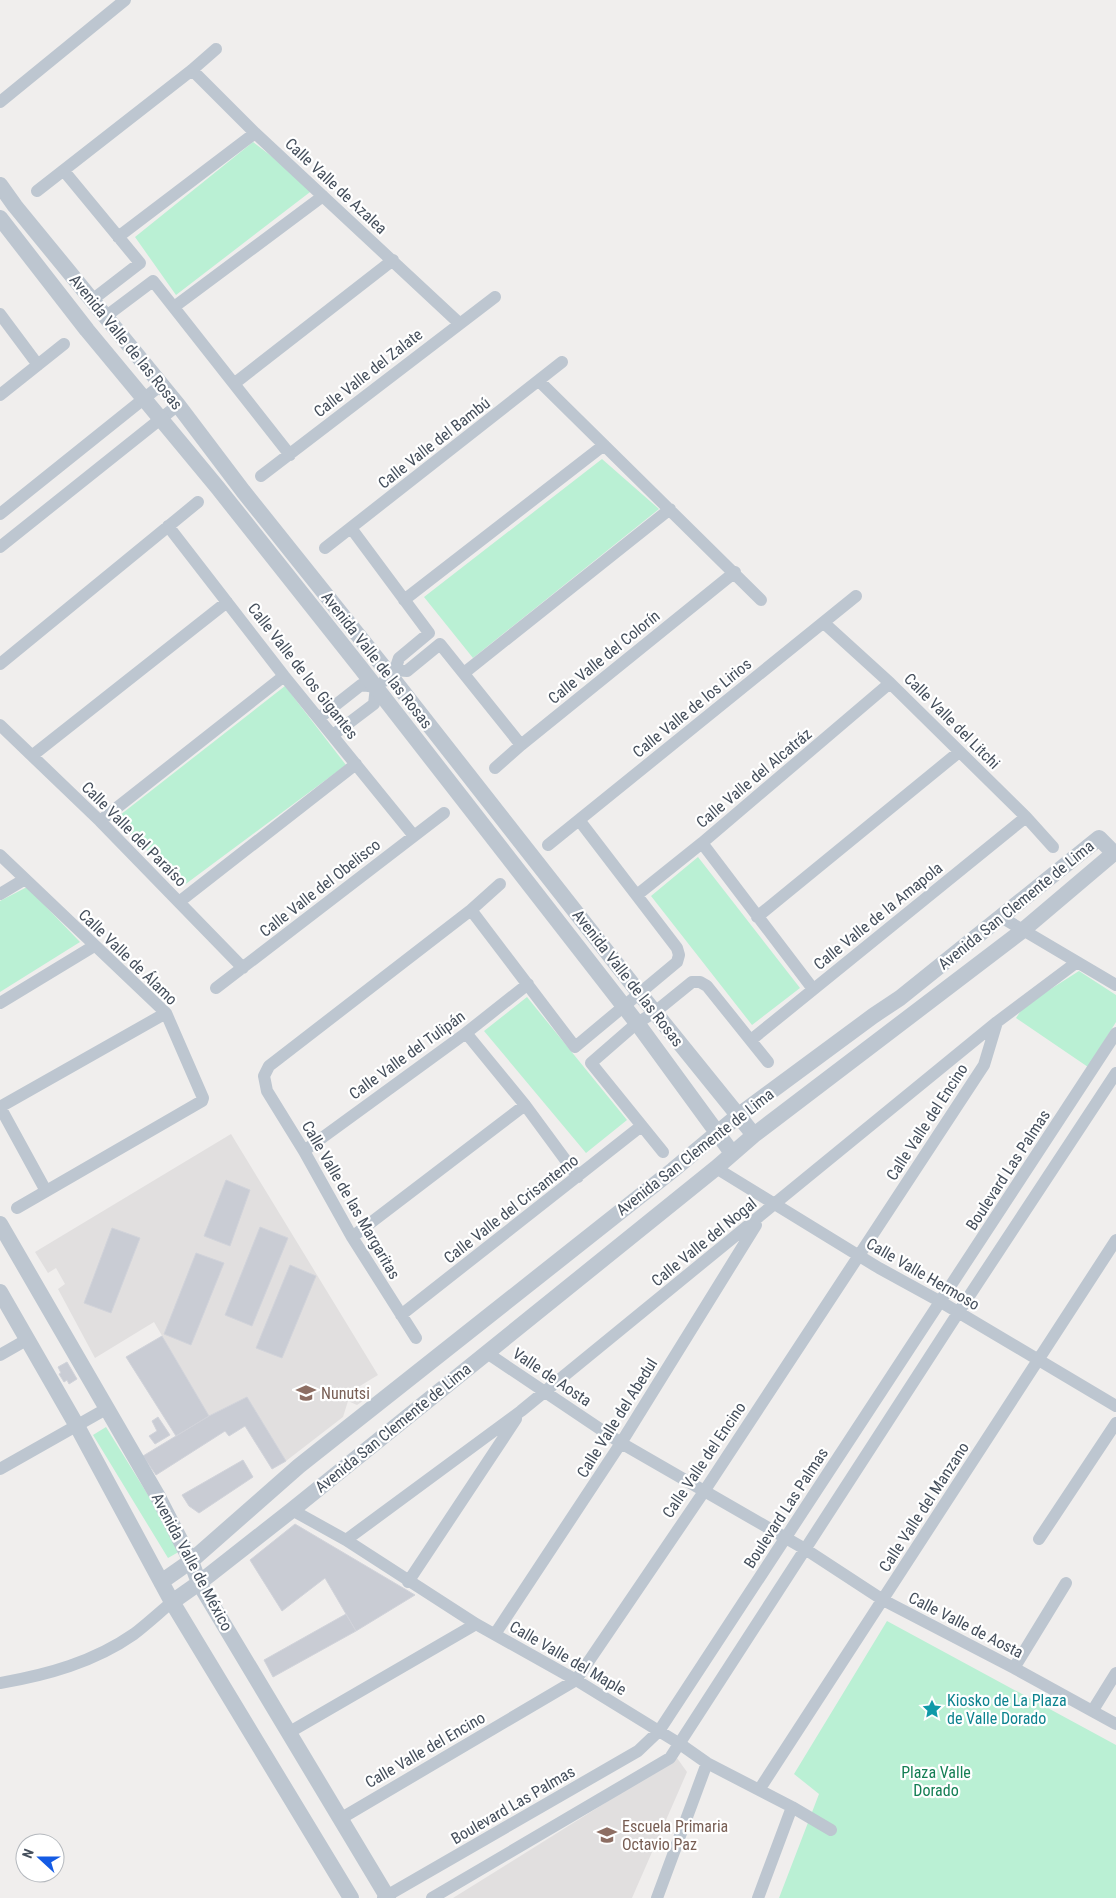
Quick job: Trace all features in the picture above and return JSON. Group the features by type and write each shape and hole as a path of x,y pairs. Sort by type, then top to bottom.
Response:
{"street":[{"path":"1,98 121,1"},
{"path":"37,191 192,70 216,49"},
{"name":"Calle Valle de Azalea","path":"192,70 255,133 459,323"},
{"path":"118,238 255,133"},
{"path":"64,171 140,263 92,300"},
{"name":"Avenida Valle de las Rosas","path":"0,185 15,206 178,405 243,491 393,673 640,994 754,1135"},
{"path":"174,307 323,196"},
{"path":"0,217 15,206"},
{"name":"Avenida Valle de las Rosas","path":"0,217 87,330 143,400 218,488 376,687 624,1006 732,1153"},
{"path":"235,383 392,260"},
{"path":"105,317 153,281 290,455"},
{"name":"Calle Valle del Zalate","path":"261,476 495,297"},
{"path":"0,314 38,365"},
{"path":"0,394 64,344"},
{"name":"Calle Valle del Bambú","path":"325,548 562,362"},
{"path":"539,381 735,572 761,600"},
{"path":"0,514 161,385"},
{"path":"0,547 178,405"},
{"path":"404,600 604,445"},
{"path":"0,664 198,502"},
{"path":"464,673 670,509"},
{"name":"Calle Valle de los Gigantes","path":"168,526 284,676 414,836"},
{"path":"333,736 374,704 376,687 393,673 399,658 429,633 350,528"},
{"name":"Calle Valle del Colorín","path":"495,768 520,745 735,572"},
{"name":"Calle Valle de los Lirios","path":"548,845 856,596"},
{"path":"33,755 227,602"},
{"name":"Calle Valle del Litchi","path":"824,623 890,683 1053,847"},
{"path":"393,673 407,671 440,644 520,745"},
{"path":"100,821 284,676"},
{"name":"Calle Valle del Alcatráz","path":"637,895 702,843 890,683"},
{"path":"319,718 361,685 376,687"},
{"name":"Calle Valle del Paraíso","path":"0,725 100,821 243,968"},
{"path":"757,917 959,752"},
{"path":"179,902 356,764"},
{"name":"Calle Valle del Obelisco","path":"216,988 444,813"},
{"name":"Calle Valle de la Amapola","path":"751,1040 1026,818"},
{"path":"500,884 471,910 575,1047 677,962 679,955 677,948 579,820"},
{"name":"Avenida San Clemente de Lima","path":"161,1582 191,1561 299,1466 673,1170 739,1115 900,998 1099,838 1115,853 1022,931 754,1135 716,1168 292,1510 172,1602"},
{"path":"702,843 813,989"},
{"name":"Calle Valle de Álamo","path":"0,854 166,1013 203,1094 202,1101 46,1191"},
{"path":"0,894 25,879"},
{"name":"Calle Valle de las Margaritas","path":"416,1338 352,1237 304,1151 267,1091 264,1076 269,1066 471,910"},
{"path":"1001,917 1116,985"},
{"path":"0,1003 94,946"},
{"name":"Calle Valle del Nogal","path":"346,1540 521,1411 762,1216 997,1022 1077,962"},
{"path":"663,1152 640,1127 591,1063 637,1024 692,982 700,982 707,986 768,1062"},
{"name":"Calle Valle del Tulipán","path":"304,1151 466,1033 528,984"},
{"path":"17,1208 46,1191 0,1107 166,1013"},
{"name":"Calle Valle del Encino","path":"340,1819 576,1680 705,1490 984,1065 997,1022"},
{"path":"466,1033 525,1105 578,1177"},
{"name":"Boulevard Las Palmas","path":"386,1897 638,1751 659,1731 1116,1033"},
{"path":"432,1898 653,1770 670,1758 1116,1073"},
{"path":"352,1237 525,1105"},
{"name":"Calle Valle del Crisantemo","path":"401,1315 640,1127"},
{"name":"Calle Valle Hermoso","path":"716,1168 859,1256 1039,1359 1116,1406"},
{"name":"Calle Valle del Abedul","path":"495,1634 622,1443 762,1216"},
{"name":"Avenida Valle de México","path":"0,1224 106,1410 157,1495 191,1561 199,1583 386,1897"},
{"name":"Calle Valle del Manzano","path":"759,1790 1116,1240"},
{"name":"Avenida Valle de México","path":"0,1292 77,1426 172,1602 352,1898"},
{"path":"0,1355 28,1339"},
{"name":"Valle de Aosta","path":"487,1353 622,1443 805,1549"},
{"path":"0,1469 106,1410"},
{"path":"408,1582 521,1411"},
{"path":"1038,1539 1116,1423"},
{"name":"Calle Valle del Maple","path":"292,1510 346,1540 408,1582 476,1624 576,1680 680,1744 707,1763 832,1830"},
{"name":"Calle Valle de Aosta","path":"805,1549 883,1600 1093,1710 1116,1724"},
{"path":"1014,1668 1066,1583"},
{"path":"0,1683 36,1677 87,1660 133,1634 172,1602"},
{"path":"288,1733 476,1624"},
{"path":"1093,1710 1116,1673"},
{"path":"657,1898 707,1763"},
{"path":"758,1898 792,1807"}],"shaded area":[{"path":"231,1134 378,1375 355,1389 363,1401 357,1405 348,1401 343,1417 286,1461 247,1397 209,1416 154,1322 95,1358 58,1289 65,1284 56,1268 48,1273 35,1252"},
{"name":"Escuela Primaria Octavio Paz","path":"677,1758 687,1772 632,1898 453,1898"}],"green space":[{"path":"253,142 314,189 176,295 135,237"},
{"path":"602,459 659,509 473,658 424,597"},
{"path":"285,686 346,765 183,886 115,819"},
{"path":"698,857 800,988 752,1025 651,896"},
{"path":"27,887 80,942 0,992 0,901"},
{"path":"1079,971 1116,995 1116,1022 1088,1067 1016,1018 1024,1006"},
{"path":"527,997 627,1120 586,1153 484,1031"},
{"path":"106,1427 182,1550 168,1558 93,1435"},
{"name":"Plaza Valle Dorado","path":"887,1621 1116,1745 1116,1898 779,1898 819,1794 794,1774"}],"building":[{"path":"226,1180 250,1190 230,1246 204,1236"},
{"path":"260,1227 288,1238 252,1326 225,1315"},
{"path":"112,1228 140,1238 111,1313 84,1303"},
{"path":"196,1253 224,1263 191,1345 164,1334"},
{"path":"290,1265 316,1276 282,1358 256,1348"},
{"path":"162,1336 209,1416 176,1436 126,1357"},
{"path":"67,1362 77,1379 69,1384 67,1380 64,1382 59,1374 61,1373 58,1367"},
{"path":"247,1397 286,1461 272,1469 245,1426 229,1436 225,1431 156,1475 143,1456 209,1416"},
{"path":"158,1417 170,1435 155,1444 149,1436 157,1431 152,1421"},
{"path":"243,1460 253,1477 199,1513 189,1506 182,1495"},
{"path":"295,1524 415,1595 356,1631 325,1578 282,1611 250,1560"},
{"path":"346,1614 356,1631 273,1677 264,1660"}],"place":[{"name":"Nunutsi","path":"306,1393"},
{"name":"Kiosko de La Plaza de Valle Dorado","path":"932,1709"},
{"name":"Escuela Primaria Octavio Paz","path":"607,1835"}]}
